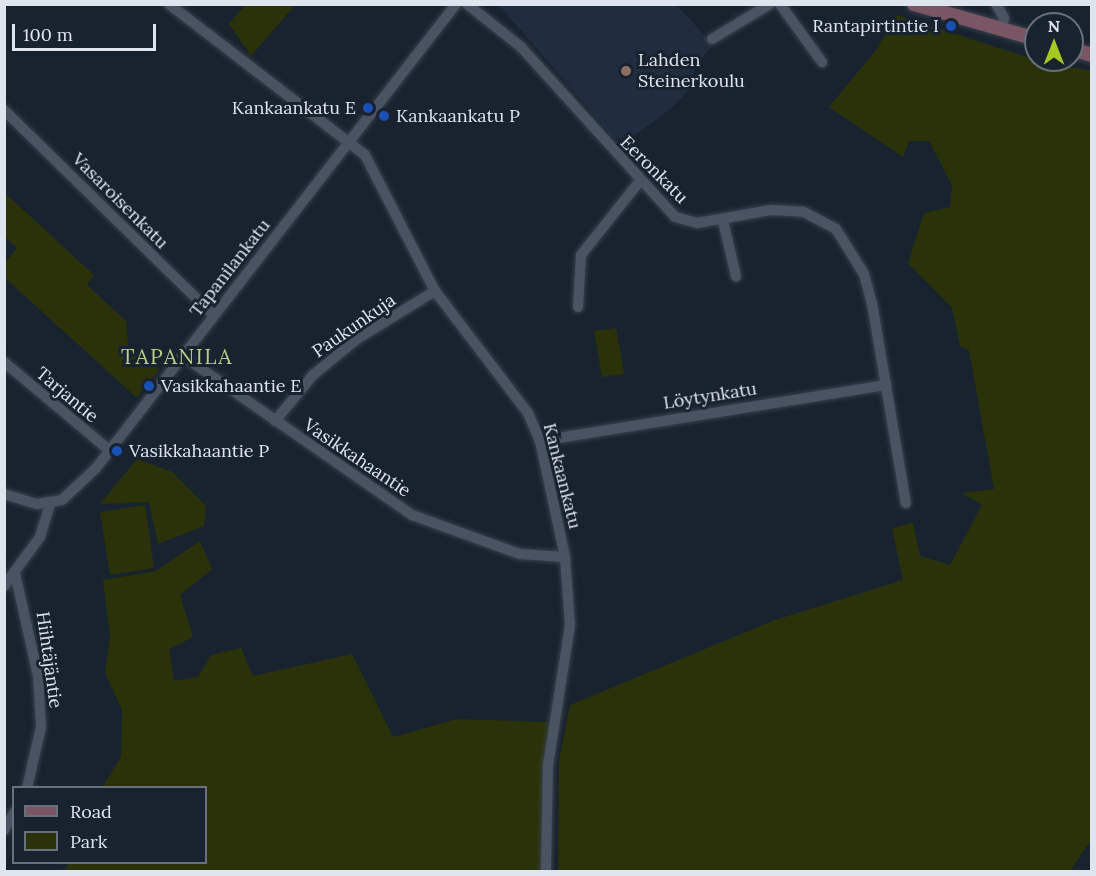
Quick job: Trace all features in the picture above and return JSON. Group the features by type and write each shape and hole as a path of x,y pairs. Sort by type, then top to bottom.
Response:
{"main road":[{"path":"914,4 1024,35"}],"street":[{"name":"Kankaankatu","path":"169,4 350,142 375,167 435,291 528,413 540,441 565,557 570,625 548,765 546,872"},
{"name":"Tapanilankatu","path":"51,502 76,489 110,451 456,4"},
{"name":"Eeronkatu","path":"467,4 521,47 639,182 675,217 698,223 723,221 771,210 804,212 836,229 864,274 906,503"},
{"path":"712,39 770,4"},
{"path":"780,4 822,62"},
{"path":"996,4 1004,18 1002,29"},
{"name":"Vasaroisenkatu","path":"4,110 213,315"},
{"path":"578,307 581,255 639,182"},
{"path":"723,221 736,276"},
{"name":"Paukunkuja","path":"275,421 314,375 350,345 435,291"},
{"name":"Vasikkahaantie","path":"183,356 412,515 520,554 565,557"},
{"name":"Tarjantie","path":"4,362 110,451"},
{"name":"Löytynkatu","path":"540,441 886,385"},
{"path":"4,494 51,502 50,520 4,586"},
{"name":"Hiihtäjäntie","path":"15,573 38,676 41,727 27,786"},
{"path":"4,830 12,816"}],"shaded area":[{"name":"Lahden Steinerkoulu","path":"499,5 677,5 713,45 696,65 690,88 673,107 630,139 614,138"}],"green space":[{"path":"245,5 295,5 251,56 229,24"},
{"path":"897,15 1024,56 1024,72 1091,71 1091,840 1070,871 558,871 559,760 570,705 775,620 903,580 892,528 913,523 920,556 950,565 982,505 962,493 994,489 969,350 960,346 952,308 908,263 924,213 950,207 952,185 929,141 909,141 903,157 829,107 876,50"},
{"path":"5,193 94,275 87,285 126,321 128,345 159,370 137,398 5,278 5,262 17,248 5,237"},
{"path":"616,328 624,374 602,377 594,331"},
{"path":"137,459 172,472 206,506 204,526 158,544 149,502 100,504"},
{"path":"145,505 154,568 110,575 100,512"},
{"path":"200,541 212,569 180,595 193,637 169,649 174,681 198,677 211,655 241,648 253,676 352,654 393,737 457,719 549,722 541,871 50,872 66,869 68,864 207,864 207,786 103,786 121,757 122,710 105,673 110,636 103,580 156,571"}],"place":[{"name":"Rantapirtintie I","path":"951,26"},
{"name":"Lahden Steinerkoulu","path":"626,71"},
{"name":"Kankaankatu E","path":"368,108"},
{"name":"Kankaankatu P","path":"384,116"},
{"name":"Vasikkahaantie E","path":"149,386"},
{"name":"Vasikkahaantie P","path":"117,451"}],"district":[{"name":"TAPANILA","path":"177,357"}]}
